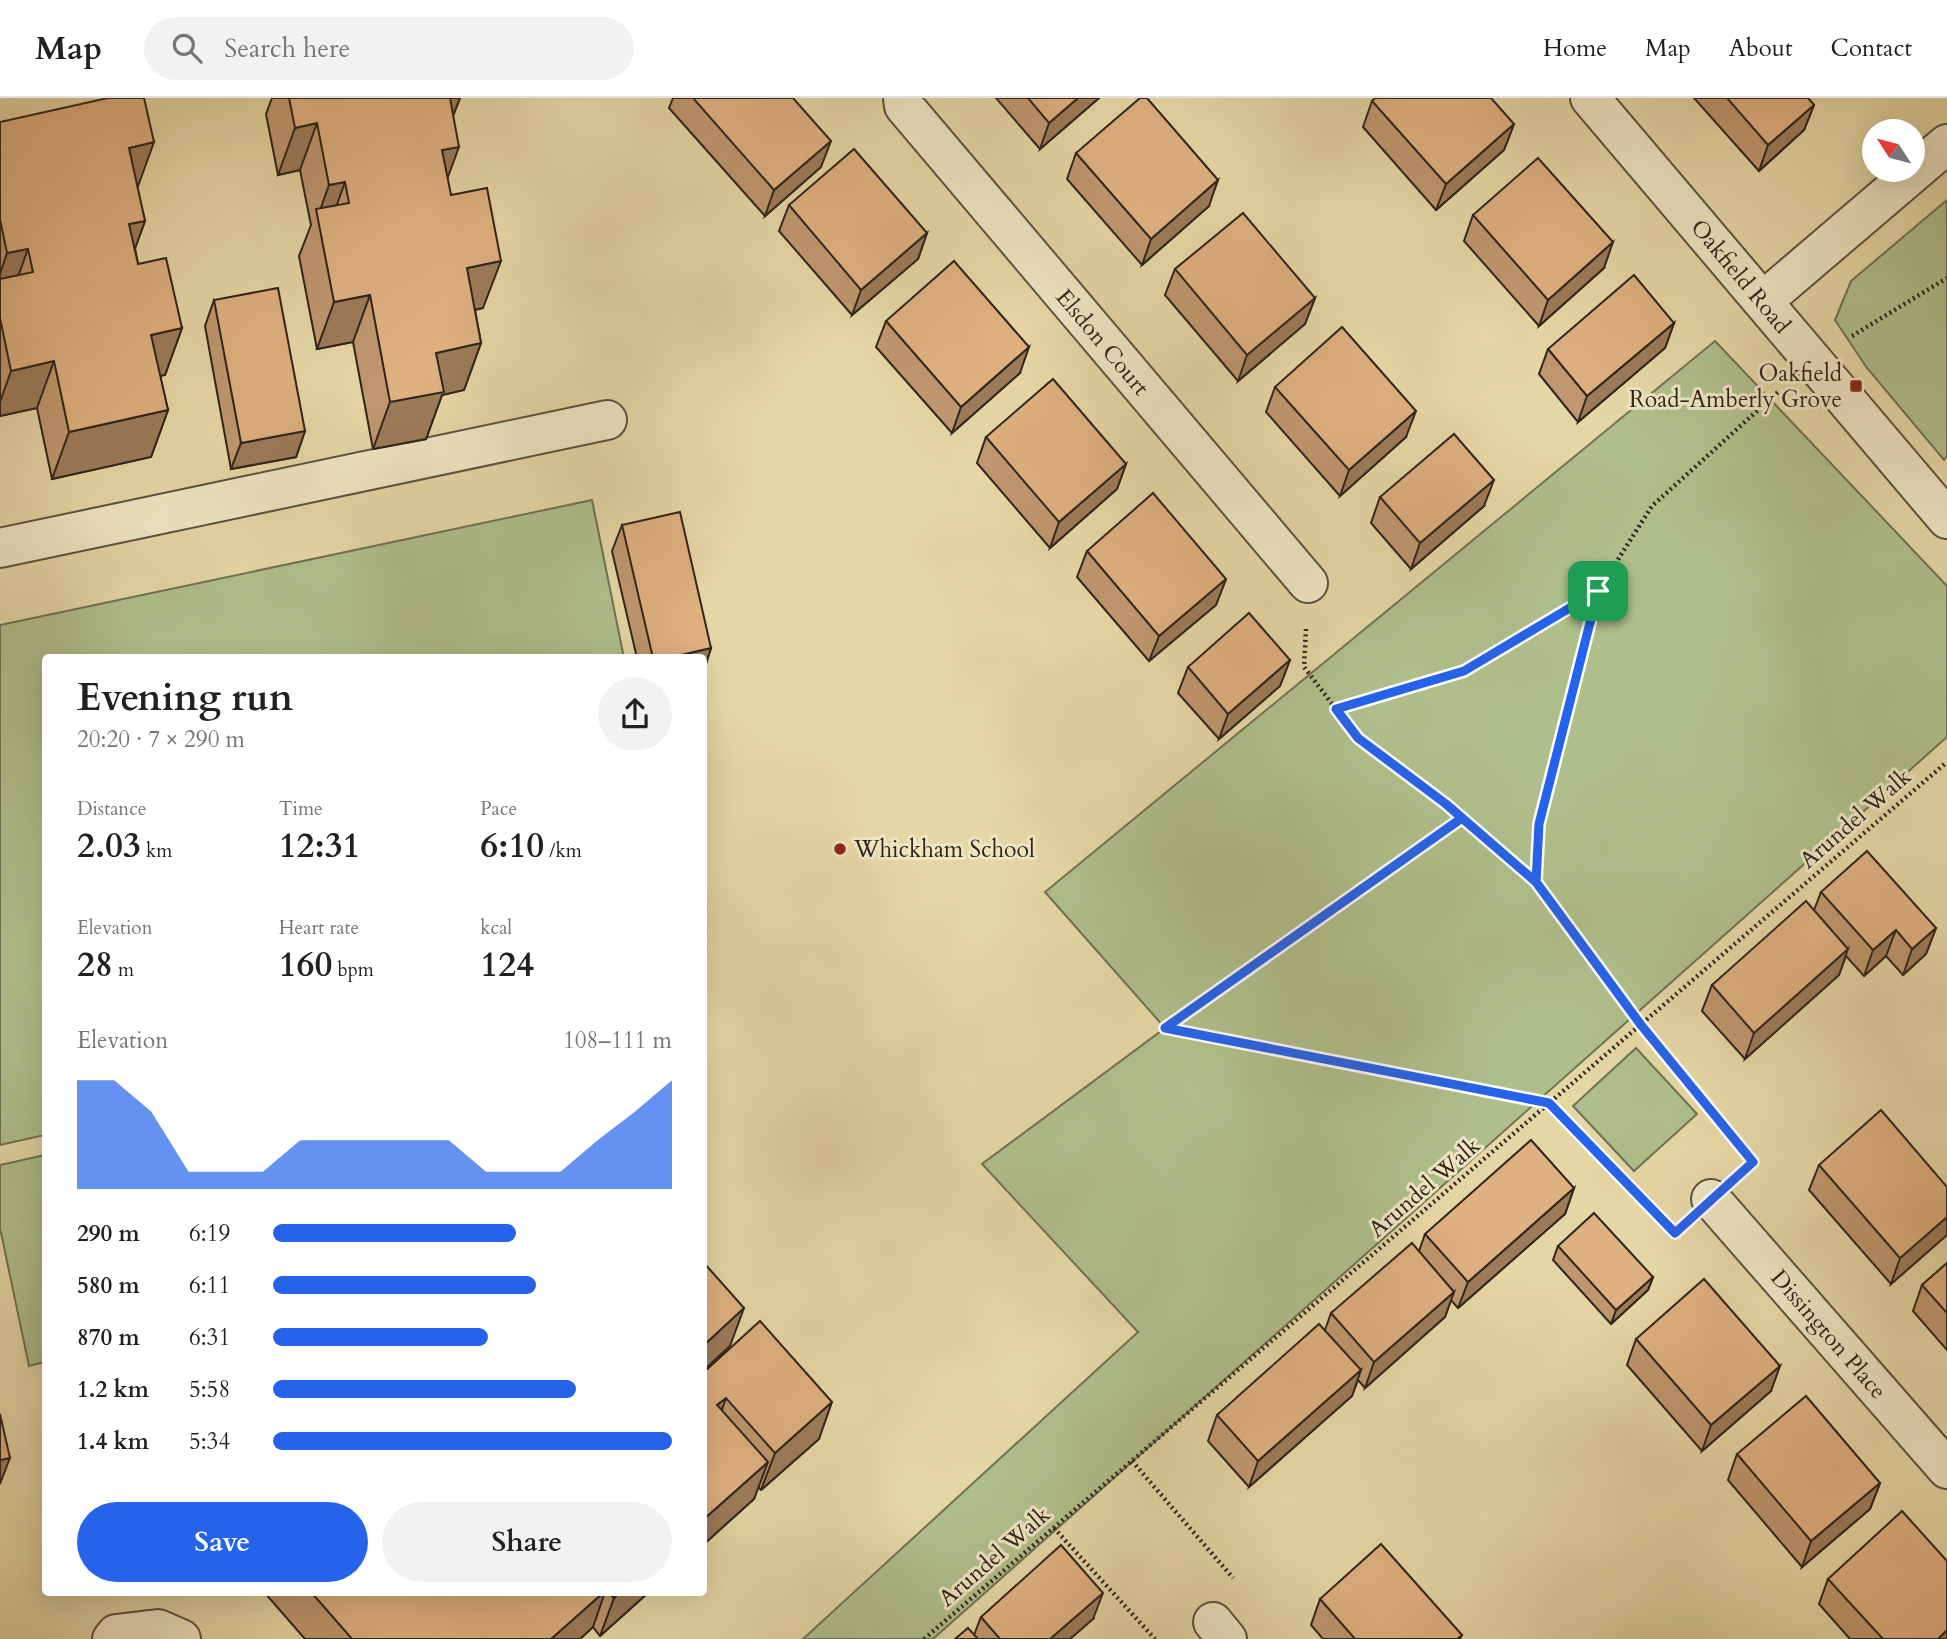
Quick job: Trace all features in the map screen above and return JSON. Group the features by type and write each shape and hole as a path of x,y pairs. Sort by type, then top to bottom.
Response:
{"street":[{"name":"Elsdon Court","path":"903,98 904,106 1308,583"},
{"name":"Oakfield Road","path":"1590,98 1947,519"},
{"path":"1763,301 1947,144"},
{"path":"0,548 607,420"},
{"name":"Dissington Place","path":"1711,1199 1947,1469"},
{"path":"112,1639 116,1634 158,1629 181,1639"}],"path":[{"path":"1536,882 1539,824 1598,591 1652,506 1813,361 1947,278"},
{"path":"1308,583 1304,667 1358,738 1462,818 1536,882 1641,1025 1753,1162 1675,1233 1549,1103 1165,1028 1462,818"},
{"path":"1336,709 1464,671 1598,591"},
{"name":"Arundel Walk","path":"925,1639 1947,762"},
{"path":"1132,1461 1245,1592 1220,1631"},
{"path":"1055,1528 1155,1639"}],"green space":[{"path":"1947,200 1947,456 1944,460 1867,368 1835,320 1851,281"},
{"path":"1715,341 1947,586 1947,737 933,1639 803,1639 1138,1332 982,1164 1165,1028 1045,892"},
{"path":"592,500 623,654 42,654 42,1136 0,1145 0,625"},
{"path":"1636,1048 1697,1114 1634,1171 1573,1106"},
{"path":"42,1156 42,1363 29,1366 0,1228 0,1165"}],"building":[{"path":"108,98 144,98 154,142 129,148 145,221 129,224 138,264 166,258 182,328 151,335 168,410 69,432 54,361 11,371 0,318 0,279 33,272 28,249 7,253 0,219 0,122"},
{"path":"289,98 450,98 459,147 442,150 451,195 487,188 501,261 467,268 481,343 436,353 444,392 390,402 370,295 334,302 316,209 349,203 345,182 329,185 317,123 295,128"},
{"path":"693,98 793,98 831,141 774,190"},
{"path":"1028,98 1078,98 1049,123"},
{"path":"1140,98 1147,98 1218,180 1151,239 1076,153"},
{"path":"1375,98 1491,98 1514,124 1446,184 1372,101"},
{"path":"1727,98 1808,98 1814,105 1768,145"},
{"path":"854,149 927,233 861,290 789,205"},
{"path":"1538,158 1613,242 1548,300 1473,215"},
{"path":"1243,213 1315,298 1247,355 1175,269"},
{"path":"954,261 1029,347 961,407 886,321"},
{"path":"1634,275 1674,323 1587,396 1548,349"},
{"path":"278,288 305,431 241,443 214,300"},
{"path":"1342,327 1416,411 1349,470 1275,387"},
{"path":"1053,379 1126,464 1059,522 986,437"},
{"path":"1454,434 1494,480 1420,543 1380,497"},
{"path":"1153,493 1226,579 1159,636 1087,551"},
{"path":"680,512 711,648 685,654 652,654 622,525"},
{"path":"1249,613 1290,660 1228,714 1188,667"},
{"path":"1867,851 1936,928 1912,949 1896,930 1873,950 1821,892"},
{"path":"1806,901 1848,949 1754,1033 1712,985"},
{"path":"1881,1110 1947,1187 1947,1217 1900,1258 1819,1165"},
{"path":"1531,1140 1574,1188 1468,1282 1425,1234"},
{"path":"1594,1213 1653,1277 1616,1310 1558,1246"},
{"path":"1412,1243 1454,1292 1374,1362 1331,1313"},
{"path":"1947,1263 1947,1313 1922,1285"},
{"path":"707,1266 744,1308 707,1342"},
{"path":"1704,1279 1780,1366 1711,1425 1636,1339"},
{"path":"760,1321 832,1402 775,1453 726,1398 717,1405 768,1462 707,1516 707,1369"},
{"path":"1319,1324 1361,1370 1258,1461 1217,1415"},
{"path":"1806,1396 1880,1483 1811,1541 1737,1454"},
{"path":"0,1414 10,1458 0,1460"},
{"path":"1902,1511 1947,1561 1947,1630 1938,1639 1883,1639 1828,1579"},
{"path":"1381,1544 1462,1635 1457,1639 1355,1639 1320,1599"},
{"path":"1061,1545 1103,1593 1050,1639 1000,1639 981,1617"},
{"path":"314,1596 599,1596 551,1639 352,1639"},
{"path":"968,1628 978,1639 955,1639"}],"place":[{"name":"Oakfield Road-Amberly Grove","path":"1856,386"},
{"name":"Whickham School","path":"840,849"}],"route":[{"path":"1598,591 1464,671 1336,709 1358,738 1446,804 1536,882 1641,1025 1753,1162 1675,1233 1549,1103 1165,1028 1462,818 1536,882 1539,824 1598,591"}]}
